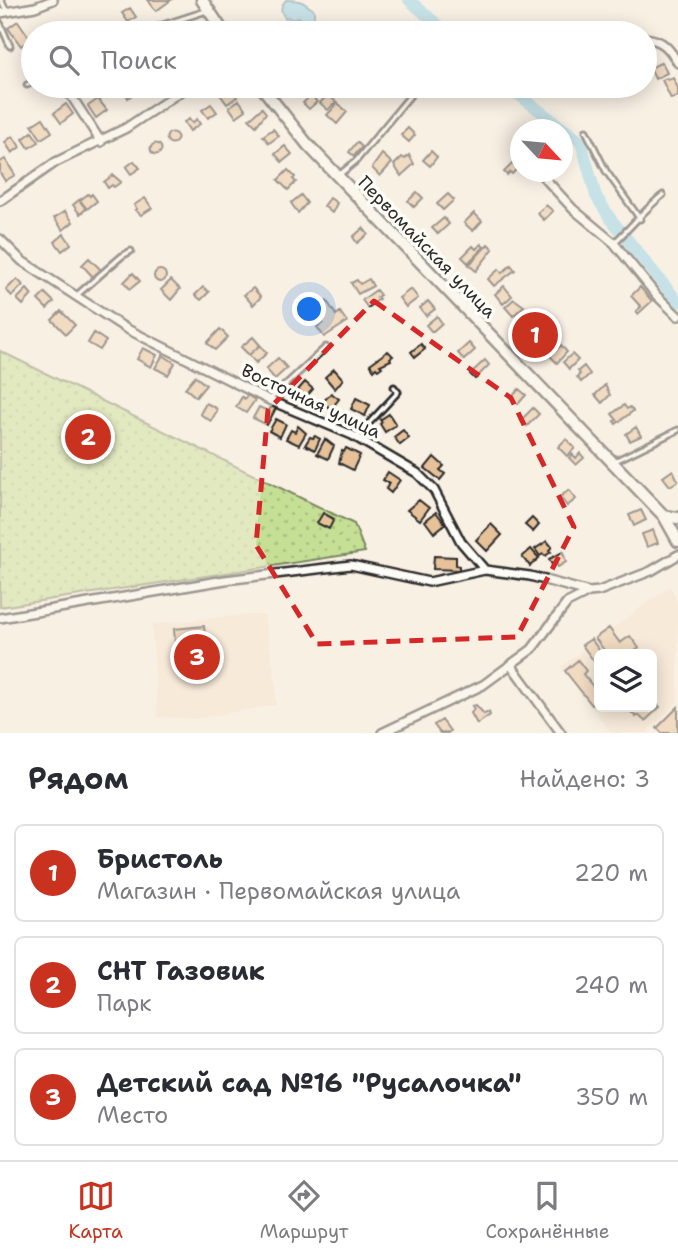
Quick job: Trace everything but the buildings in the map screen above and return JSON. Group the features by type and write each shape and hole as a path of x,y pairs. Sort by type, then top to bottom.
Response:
{"main road":[{"path":"202,0 216,21"},
{"name":"Первомайская улица","path":"271,98 338,177 664,516 678,541"},
{"path":"664,516 678,518"}],"street":[{"path":"3,12 35,7 53,0"},
{"path":"657,40 663,43 678,63"},
{"path":"72,98 100,142"},
{"path":"0,201 56,162 100,142 170,98"},
{"path":"548,182 573,209 614,243 657,296 678,316"},
{"name":"Восточная улица","path":"0,239 22,261 125,328 269,400 356,437 418,473 427,481 453,530 485,570"},
{"path":"382,733 483,685 532,649 567,603 589,592 599,591 651,571 678,555"},
{"path":"0,618 225,580 351,565 429,582 485,570 530,576 589,592"},
{"path":"510,665 561,733"}],"lane":[{"path":"1,0 3,12"},
{"path":"175,21 209,10"},
{"path":"0,23 10,46"},
{"path":"338,177 356,161 408,98"},
{"path":"586,131 606,171 640,219"},
{"path":"614,243 663,195"},
{"path":"75,297 131,251"},
{"path":"269,400 326,347"},
{"path":"356,437 398,392 394,387"},
{"path":"611,463 678,430"}],"highlighted area":[{"path":"374,301 511,398 574,527 517,637 317,644 256,545 268,410"}],"shaded area":[{"path":"670,586 678,603 678,702 647,733 611,733 595,712 657,712 657,649 594,649 594,711 560,667"},
{"path":"264,615 276,680 276,705 195,719 157,717 152,624"}],"green space":[{"path":"0,351 354,524 365,552 0,607"}],"water":[{"path":"286,0 302,2 314,10 315,21 301,21 299,17 292,20 285,18 281,9"}],"waterway":[{"path":"409,0 433,21"},
{"path":"523,98 581,142 596,196 610,218 678,302"}],"place":[{"name":"Бристоль","path":"535,335"},
{"name":"СНТ Газовик","path":"88,437"},
{"name":"Детский сад №16 \"Русалочка\"","path":"197,657"}]}
